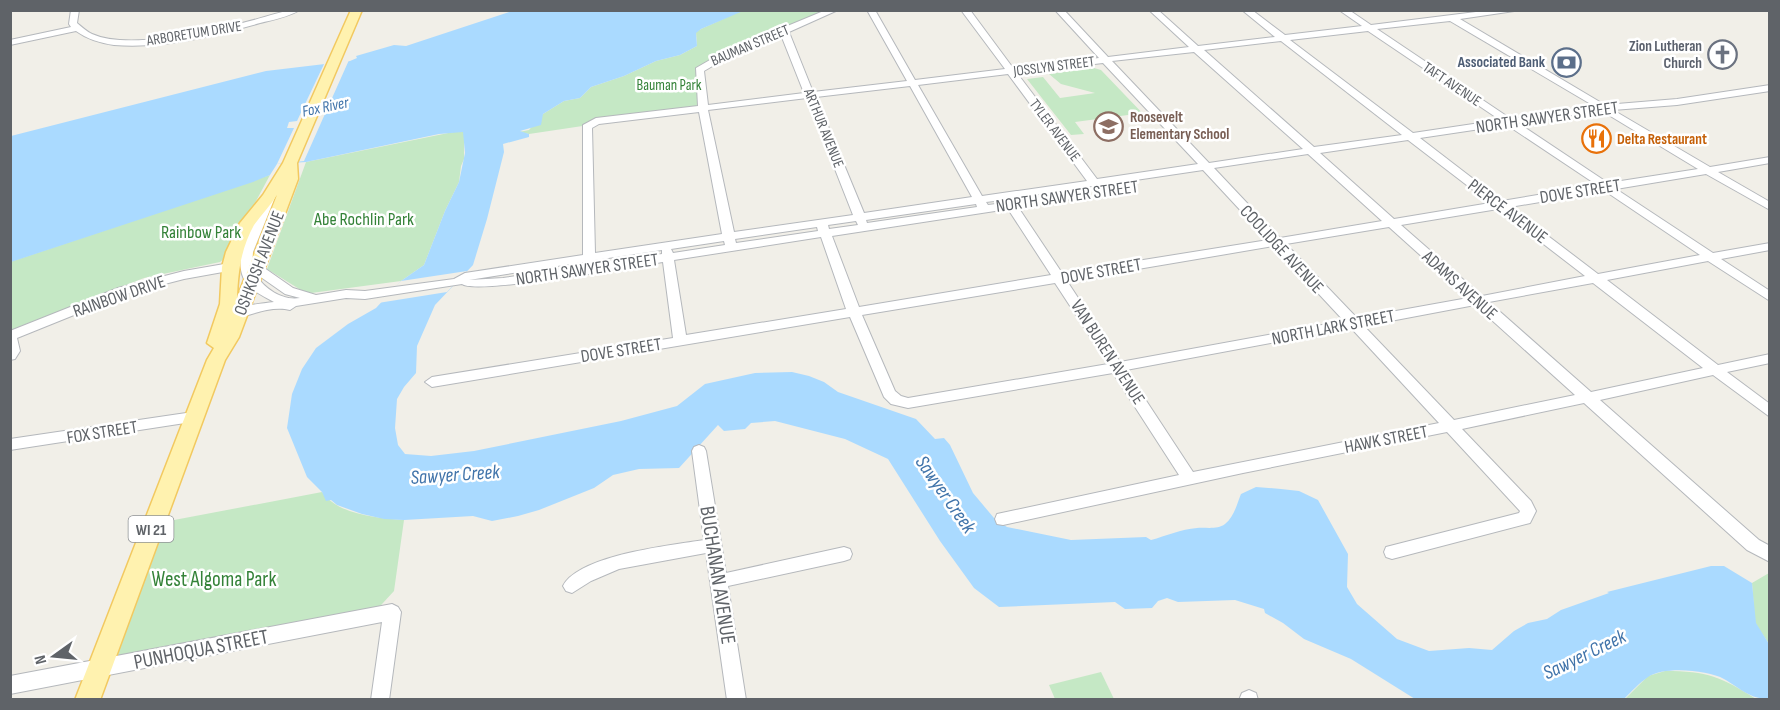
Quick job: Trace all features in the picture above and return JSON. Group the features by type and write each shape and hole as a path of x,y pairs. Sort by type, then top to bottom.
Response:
{"main road":[{"name":"OSHKOSH AVENUE","path":"232,322 228,304 230,267 248,223 269,197 290,163 357,10"},
{"name":"OSHKOSH AVENUE","path":"87,699 216,360 216,340 232,322 254,275 291,179 290,163"}],"street":[{"path":"10,43 76,28 73,20 75,10"},
{"name":"ARBORETUM DRIVE","path":"76,28 94,38 104,40 129,42 165,40 217,32 296,10"},
{"name":"BAUMAN STREET","path":"703,108 697,74 701,68 834,10"},
{"path":"871,10 982,204"},
{"name":"TYLER AVENUE","path":"965,10 1098,187"},
{"name":"COOLIDGE AVENUE","path":"1059,10 1525,505 1527,514 1524,518 1392,552"},
{"name":"ADAMS AVENUE","path":"1152,10 1586,398 1753,545 1770,555"},
{"name":"PIERCE AVENUE","path":"1246,10 1770,412"},
{"name":"TAFT AVENUE","path":"1343,10 1770,297"},
{"name":"JOSSLYN STREET","path":"589,264 587,127 591,123 1517,10"},
{"path":"1452,18 1770,207"},
{"name":"ARTHUR AVENUE","path":"784,31 861,222"},
{"name":"NORTH SAWYER STREET","path":"232,322 286,304 325,297 346,294 365,295 457,282 465,284 503,282 667,251 1414,140 1615,115 1677,102 1770,88"},
{"name":"NORTH SAWYER STREET","path":"1414,140 1507,122 1603,108 1677,102"},
{"path":"703,108 729,242"},
{"name":"DOVE STREET","path":"432,382 1770,160"},
{"path":"269,197 246,258 246,268 254,275 301,296 325,297"},
{"name":"VAN BUREN AVENUE","path":"1008,200 1119,367 1190,480"},
{"path":"823,228 854,312"},
{"name":"NORTH LARK STREET","path":"854,312 889,394 896,400 908,403 1119,367 1770,246"},
{"path":"667,251 680,340"},
{"name":"RAINBOW DRIVE","path":"10,336 122,291 184,275 230,267"},
{"name":"NORTH SAWYER STREET","path":"254,275 286,304 313,308 342,303 365,295"},
{"path":"232,322 313,308"},
{"path":"10,336 13,351 10,356"},
{"name":"HAWK STREET","path":"1003,519 1770,358"},
{"name":"FOX STREET","path":"10,445 193,417"},
{"name":"BUCHANAN AVENUE","path":"699,451 737,699"},
{"path":"572,586 582,576 612,564 713,544"},
{"path":"720,581 844,554"},
{"name":"PUNHOQUA STREET","path":"10,685 392,612 380,699"}],"green space":[{"name":"Bauman Park","path":"743,10 751,12 834,11 701,67 703,108 529,134 519,132 529,130 543,114 564,101 580,98 591,87 624,76 656,61 680,55 697,46 696,32"},
{"path":"1094,68 1101,70 1147,118 1135,119 1128,115 1075,122 1084,134 1071,135 1027,79 1043,77 1060,98 1095,93 1061,84 1049,74"},
{"name":"Abe Rochlin Park","path":"458,131 464,132 464,159 459,182 424,265 401,281 311,293 304,292 267,269 306,162"},
{"name":"Rainbow Park","path":"270,175 226,257 220,262 144,278 11,330 10,262"},
{"name":"West Algoma Park","path":"322,492 338,506 359,514 404,520 394,591 371,616 99,669 153,524"},
{"path":"1769,573 1769,644 1755,623 1752,583"},
{"path":"1665,671 1692,672 1714,677 1756,699 1624,700 1648,676"},
{"path":"1101,672 1114,699 1055,699 1049,685"}],"water":[{"path":"512,11 743,11 701,29 696,33 697,46 680,55 656,61 624,76 591,87 580,98 564,101 543,114 541,125 520,131 529,134 529,137 503,144 504,152 473,265 435,305 417,346 416,373 397,399 395,428 398,445 405,454 431,456 474,451 621,421 677,406 705,384 755,373 792,372 824,382 838,392 916,419 935,439 944,438 950,445 973,493 994,518 1007,527 1071,540 1146,537 1151,540 1185,530 1222,526 1233,514 1241,494 1256,487 1299,491 1318,500 1348,554 1347,587 1357,604 1397,639 1429,651 1469,648 1492,650 1514,631 1528,623 1547,619 1561,610 1609,593 1607,592 1711,566 1724,566 1752,583 1756,623 1769,644 1769,699 1751,695 1724,679 1708,673 1675,670 1648,677 1624,699 1415,699 1351,659 1304,639 1265,613 1264,609 1235,600 1178,602 1167,598 1158,601 1152,608 1125,609 1115,602 999,607 974,588 940,541 888,459 845,439 775,421 751,423 745,429 724,431 718,425 679,468 639,469 613,475 594,488 539,510 492,521 473,516 384,519 362,514 337,505 331,500 326,501 322,492 307,477 287,428 292,394 302,369 316,348 348,324 376,308 401,281 424,265 459,182 465,153 463,132 439,134 306,162 277,164 270,175 253,182 11,262 11,136 266,71 350,61 357,58 356,56 394,45 406,46"}],"pier":[{"path":"349,60 304,161 277,164 294,128 287,128 289,122 297,121 325,62"},
{"path":"467,271 447,292 378,303 401,281"}],"place":[{"name":"Zion Lutheran Church","path":"1723,55"},
{"name":"Associated Bank","path":"1566,62"},
{"name":"Roosevelt Elementary School","path":"1109,126"},
{"name":"Delta Restaurant","path":"1596,139"}],"water label":[{"name":"Fox River","path":"325,106"},
{"name":"Sawyer Creek","path":"455,474"},
{"name":"Sawyer Creek","path":"946,494"},
{"name":"Sawyer Creek","path":"1584,654"}]}
